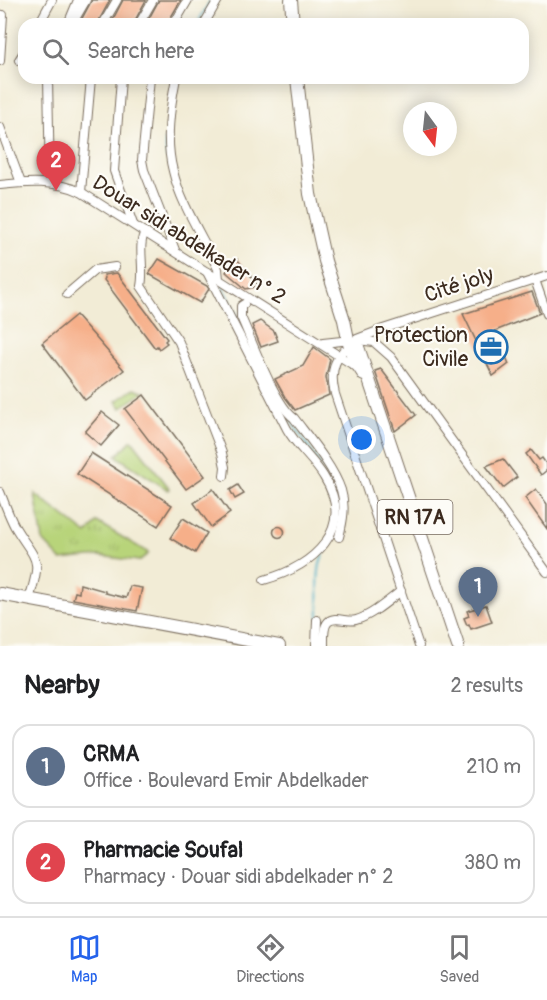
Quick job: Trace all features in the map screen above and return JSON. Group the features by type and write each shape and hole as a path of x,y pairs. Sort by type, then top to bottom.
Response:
{"main road":[{"path":"291,0 292,18"},
{"name":"RN 17A","path":"298,84 310,194 325,261 360,370 372,388"},
{"name":"RN 17A","path":"352,345 372,388 458,646"},
{"path":"0,594 279,646"}],"street":[{"path":"42,18 52,0"},
{"path":"72,18 78,0"},
{"path":"74,18 86,0"},
{"path":"106,18 117,0"},
{"path":"142,18 153,0"},
{"path":"178,18 188,0"},
{"path":"208,18 218,0"},
{"path":"0,15 3,15 0,60"},
{"path":"47,84 50,183"},
{"path":"81,192 90,84"},
{"path":"121,84 114,171 133,224"},
{"path":"149,84 142,160 175,251"},
{"path":"175,84 169,146 172,170 179,190 218,268 219,279"},
{"path":"0,127 21,183"},
{"path":"0,177 4,185"},
{"name":"Douar sidi abdelkader n° 2","path":"4,185 50,183 81,192 318,342 352,345"},
{"path":"145,232 141,238 144,276 141,286 179,342 188,361 222,453 224,476"},
{"path":"67,294 94,270 115,267"},
{"path":"207,272 286,429 295,443 323,474 333,491 336,509 334,527 319,551 303,565 264,580"},
{"name":"Cité joly","path":"352,345 383,329 547,276"},
{"path":"535,280 547,314"},
{"path":"243,304 241,317 272,386 288,414 294,418 341,489 344,507 339,537"},
{"path":"378,345 383,329"},
{"path":"318,342 378,345 391,357 547,572"},
{"path":"352,345 332,375 334,394 419,646"},
{"path":"0,492 15,526 36,560 37,576 29,599"},
{"path":"324,646 325,627 328,622 335,619 359,620 401,591"},
{"path":"316,646 317,620"}],"green space":[{"path":"135,388 144,392 121,408 116,401"},
{"path":"132,440 170,489 168,490 116,456"},
{"path":"35,494 87,534 97,522 149,553 139,561 99,556 61,560 43,541"}],"building":[{"path":"92,0 110,0 100,18 82,18"},
{"path":"123,0 146,0 136,18 114,18"},
{"path":"159,0 181,0 170,18 149,18"},
{"path":"159,259 207,286 209,289 200,303 149,274"},
{"path":"237,259 259,286 246,289 226,272"},
{"path":"117,273 167,339 165,341 167,343 159,349 157,346 155,348 104,280 104,275"},
{"name":"Protection Civile","path":"532,292 540,313 495,331 509,364 493,376 463,314"},
{"path":"76,315 124,370 85,400 42,343"},
{"path":"260,321 274,331 278,341 261,347 252,325"},
{"path":"314,347 330,359 326,377 329,395 295,410 275,379 303,366"},
{"path":"381,369 416,415 395,431 375,371"},
{"path":"144,395 205,476 186,489 125,409"},
{"path":"102,412 119,425 101,446 85,432"},
{"path":"531,450 539,460 542,458 547,465 547,470 541,475 526,454"},
{"path":"91,453 172,505 158,526 77,474"},
{"path":"503,459 517,477 503,488 486,466"},
{"path":"238,485 244,494 235,499 230,490"},
{"path":"213,489 230,513 211,527 194,503"},
{"path":"536,489 547,504 547,529 525,498"},
{"path":"183,518 207,533 195,553 170,538"},
{"path":"279,527 283,528 283,536 279,537 275,536 274,532 275,528"},
{"path":"80,584 126,598 130,586 142,588 137,611 73,599 75,592 79,593"},
{"path":"486,605 492,622 471,629 464,618 469,616 467,611"}],"waterway":[{"path":"200,18 211,0"},
{"path":"165,140 167,158"},
{"path":"222,285 238,318"},
{"path":"288,417 334,484"},
{"path":"319,619 319,572 327,546"}],"place":[{"name":"Pharmacie Soufal","path":"56,191"},
{"name":"Protection Civile","path":"491,347"},
{"name":"CRMA","path":"478,617"}]}
